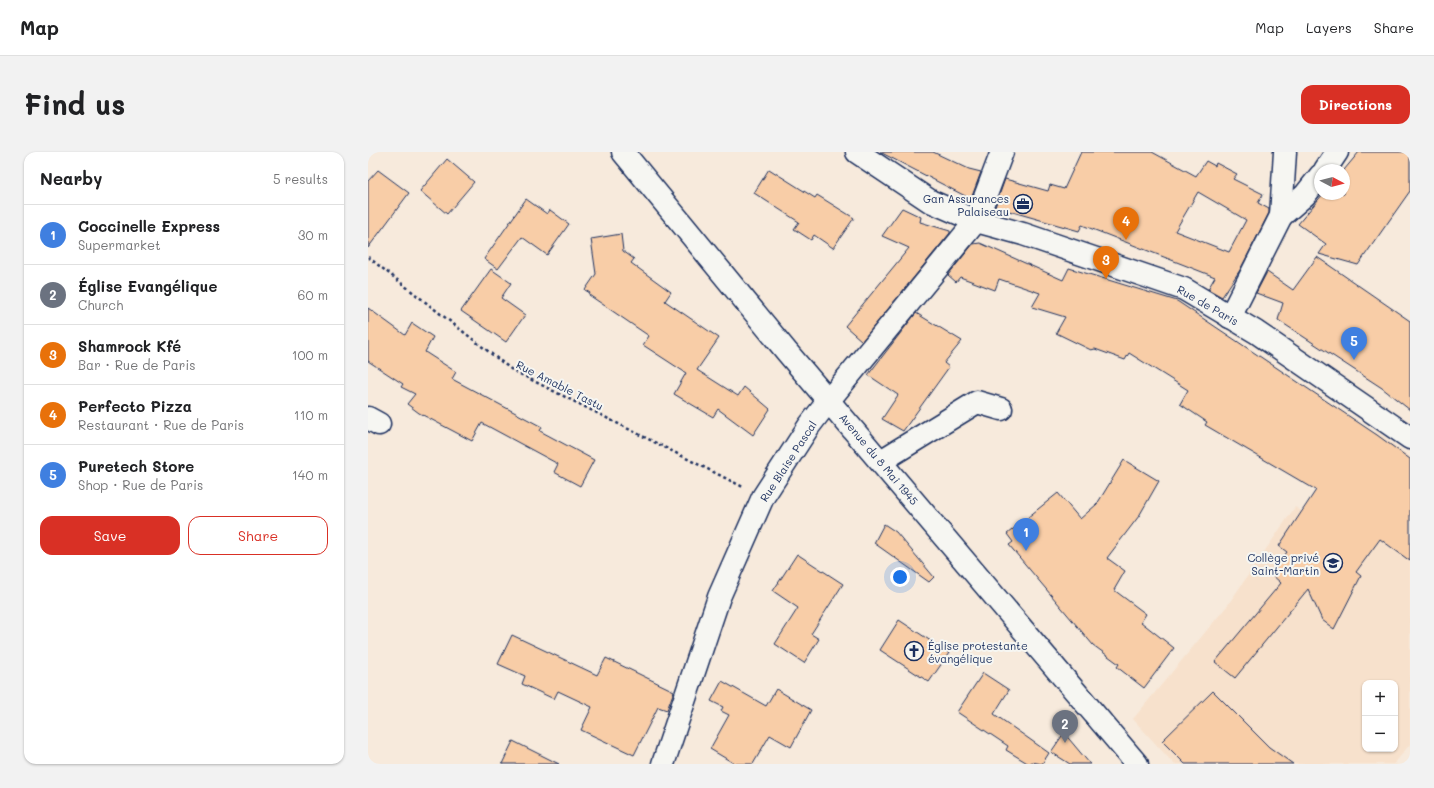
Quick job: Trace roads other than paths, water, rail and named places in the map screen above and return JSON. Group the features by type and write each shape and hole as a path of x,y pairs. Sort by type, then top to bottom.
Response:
{"street":[{"name":"Avenue du 8 Mai 1945","path":"622,152 787,352 1137,764"},
{"name":"Rue de Paris","path":"856,152 930,201 976,221 1024,234 1184,289 1256,332 1410,438"},
{"name":"Rue Blaise Pascal","path":"663,764 719,596 763,497 829,400 976,221 1002,152"},
{"path":"1281,216 1284,152"},
{"path":"1329,164 1337,152"},
{"path":"1230,317 1281,216 1305,196 1314,184"},
{"path":"881,461 977,402 1001,409"}],"place":[{"name":"Gan Assurances Palaiseau","path":"1023,204"},
{"name":"Perfecto Pizza","path":"1126,240"},
{"name":"Shamrock Kfé","path":"1106,279"},
{"name":"Puretech Store","path":"1354,360"},
{"name":"Coccinelle Express","path":"1026,551"},
{"name":"Collège privé Saint-Martin","path":"1333,563"},
{"name":"Église protestante évangélique","path":"914,651"},
{"name":"Église Evangélique","path":"1065,743"}]}
